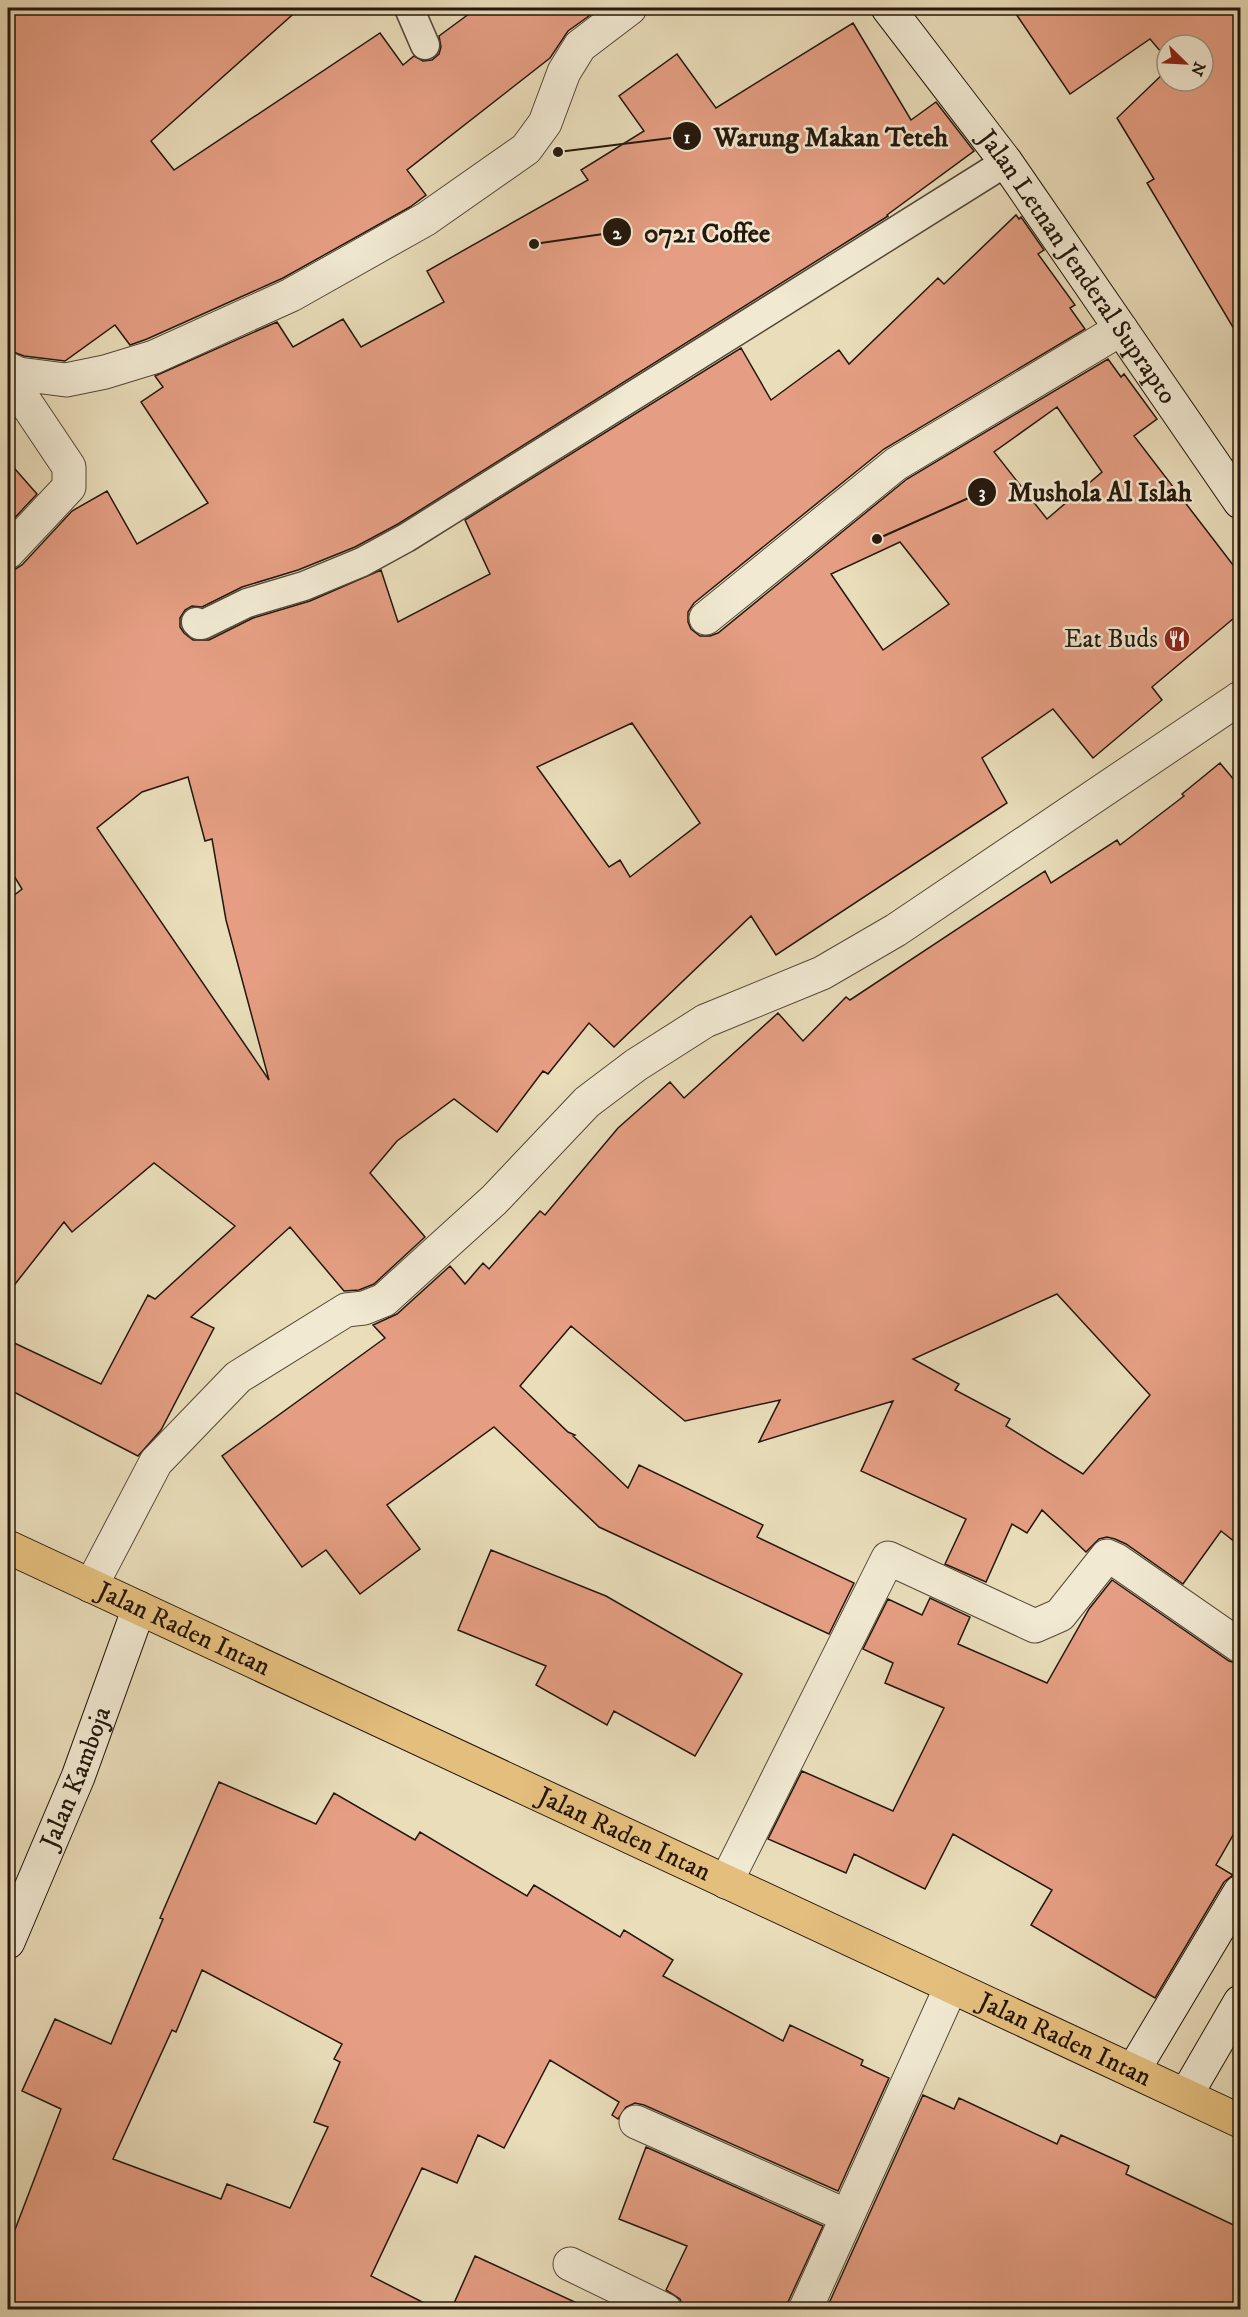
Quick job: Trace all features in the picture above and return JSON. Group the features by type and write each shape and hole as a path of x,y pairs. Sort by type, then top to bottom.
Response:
{"main road":[{"name":"Jalan Raden Intan","path":"8,1547 1240,2121"}],"street":[{"path":"8,369 19,374 66,380 105,372 154,357 291,295 426,219 526,149 545,123 564,72 580,46 630,8"},
{"name":"Jalan Letnan Jenderal Suprapto","path":"888,8 1006,162 1240,502"},
{"path":"706,618 896,464 1121,329"},
{"path":"8,376 69,467 69,487 8,552"},
{"path":"91,1586 156,1462 238,1377 346,1310 364,1308 384,1300 494,1200 587,1102 636,1065 705,1021 822,973 896,930 1240,698"},
{"path":"726,1882 888,1558 1035,1626 1060,1615 1107,1556 1240,1646"},
{"name":"Jalan Kamboja","path":"8,1942 78,1777 139,1608"},
{"path":"1133,2071 1240,1892"},
{"path":"805,2310 951,1986"},
{"path":"1186,2095 1240,2002"},
{"path":"636,2122 847,2216"},
{"path":"570,2264 666,2310"}],"lane":[{"path":"409,8 425,45"},
{"path":"196,622 202,625 248,603 304,586 362,562 406,538 1006,162"}],"building":[{"path":"8,8 300,8 151,141 174,170 380,33 403,65 414,56 423,61 432,60 439,54 441,47 439,36 477,8 600,8 568,31 550,58 407,170 426,195 410,207 283,278 147,339 130,345 115,325 65,361 24,356 8,350"},
{"path":"1012,8 1240,8 1240,339 1147,183 1154,179 1117,118 1155,82 1155,93 1215,93 1215,33 1155,33 1155,45 1150,39 1070,94"},
{"path":"853,23 911,120 936,102 974,151 888,216 398,524 355,547 298,570 242,587 202,607 192,606 185,610 180,618 180,627 184,633 193,640 209,640 253,618 310,601 381,570 398,622 490,574 465,520 741,348 771,400 839,350 849,364 938,278 944,284 1016,215 1019,219 1021,217 1044,250 1038,254 1075,305 1070,308 1085,329 884,449 694,603 688,612 691,629 700,636 718,633 907,479 1108,359 1121,377 1124,374 1157,419 1134,436 1240,574 1240,613 1152,687 1162,700 1093,758 1053,709 982,758 1007,803 776,955 751,916 614,1047 589,1023 548,1074 543,1071 497,1132 454,1099 397,1141 370,1173 425,1237 374,1284 359,1290 344,1291 290,1227 191,1317 214,1328 161,1430 138,1456 8,1389 8,1340 101,1384 148,1295 155,1299 235,1226 154,1163 72,1232 64,1222 8,1293 8,900 22,889 8,866 8,570 14,570 22,565 72,511 107,491 137,544 208,503 141,402 163,387 155,376 277,322 293,347 343,319 361,347 444,302 427,271 588,180 581,170 644,131 619,96 677,54 716,108","holes":["1057,407 1102,472 1047,519 994,452","900,542 949,604 883,650 831,574","632,723 700,823 630,877 620,860 609,867 537,767","188,777 205,841 212,839 226,920 269,1080 97,828 142,792"]},
{"path":"8,461 37,494 8,525"},
{"path":"1220,763 1240,787 1240,1546 1221,1531 1183,1584 1126,1544 1115,1539 1107,1537 1099,1539 1086,1552 1042,1510 1027,1533 1012,1524 986,1582 945,1564 966,1519 861,1471 893,1401 759,1442 780,1400 685,1421 571,1326 520,1386 568,1432 575,1435 573,1436 628,1488 639,1465 763,1525 757,1537 854,1583 829,1634 599,1527 494,1427 387,1505 420,1549 360,1594 326,1550 302,1567 222,1456 385,1338 373,1325 397,1314 450,1266 465,1284 483,1263 489,1269 540,1211 545,1215 618,1128 670,1082 684,1098 778,1013 803,1041 846,997 850,1000 1045,871 1051,883 1117,840 1120,845 1184,796 1182,794","holes":["1057,1294 1150,1395 1083,1474 1006,1426 1010,1419 955,1390 959,1384 913,1359"]},
{"path":"491,1550 606,1596 742,1674 695,1756 614,1711 607,1725 536,1685 546,1666 458,1630"},
{"path":"1112,1580 1229,1661 1240,1664 1240,1823 1216,1865 1233,1875 1224,1882 1155,1998 1031,1925 1052,1890 953,1834 925,1889 854,1854 846,1873 768,1839 802,1771 893,1811 944,1708 885,1683 893,1663 863,1649 888,1599 922,1615 930,1598 970,1617 958,1644 1047,1683 1089,1609"},
{"path":"219,1782 316,1824 334,1793 415,1840 420,1832 527,1896 534,1885 620,1937 624,1930 673,1960 663,1976 783,2041 790,2025 863,2060 861,2065 889,2078 838,2191 644,2105 635,2103 626,2107 618,2119 612,2115 619,2102 550,2060 504,2148 478,2135 457,2183 422,2168 371,2276 438,2310 8,2310 8,2248 61,2109 22,2091 55,2019 111,2044 163,1919 160,1918","holes":["202,1970 342,2044 334,2059 340,2062 314,2122 328,2127 290,2208 227,2184 221,2199 113,2159 172,2030 176,2032"]},
{"path":"923,2095 954,2109 959,2098 1057,2144 1061,2135 1129,2166 1126,2174 1240,2228 1240,2310 826,2310"},
{"path":"646,2147 823,2226 788,2302 787,2310 684,2310 680,2299 666,2290 687,2246 619,2219"},
{"path":"475,2256 592,2310 451,2310"}],"place":[{"name":"Warung Makan Teteh","path":"558,152"},
{"name":"0721 Coffee","path":"534,244"},
{"name":"Mushola Al Islah","path":"877,539"},
{"name":"Eat Buds","path":"1177,639"}]}
